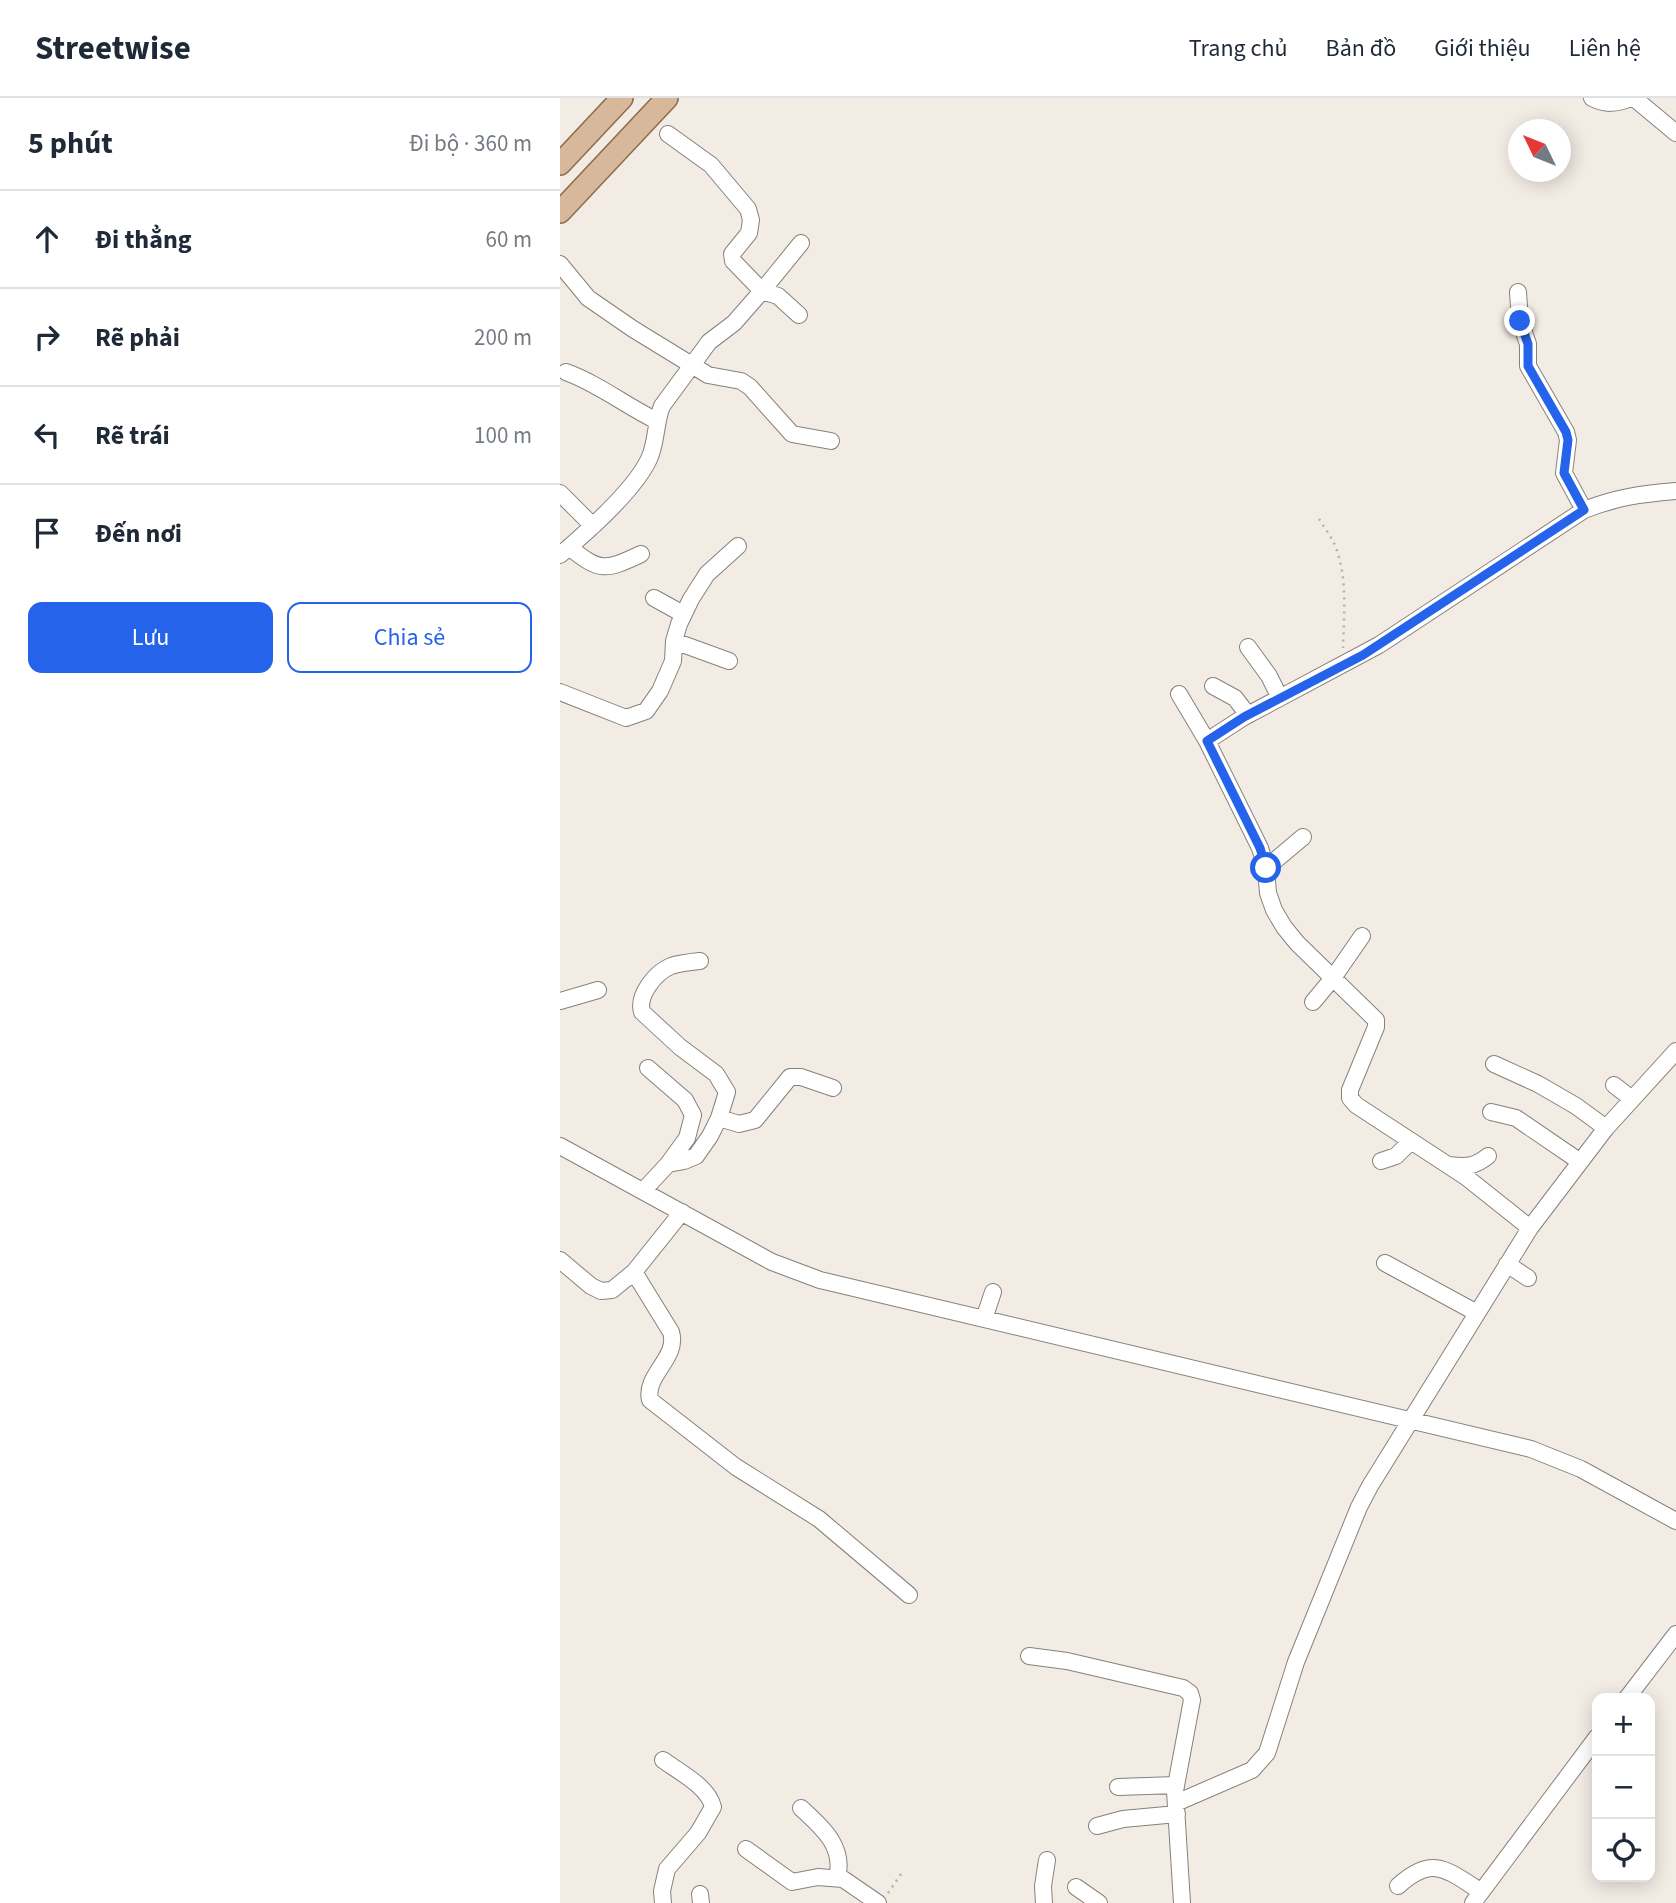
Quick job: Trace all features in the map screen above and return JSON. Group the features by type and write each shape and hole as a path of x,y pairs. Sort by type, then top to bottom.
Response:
{"main road":[{"path":"560,164 622,98"},
{"path":"560,212 667,98"}],"street":[{"path":"1592,98 1604,104 1619,103 1632,98 1676,133"},
{"path":"667,134 711,165 747,209 751,220 750,233 732,254 733,261 762,291 778,296 799,315"},
{"path":"641,554 620,564 600,567 564,551 593,526 648,462 662,406 709,342 741,317 801,243"},
{"path":"560,264 588,298 633,329 708,375 741,381 750,387 792,434 831,441"},
{"path":"1518,292 1520,321 1528,344 1528,366 1566,432 1568,440 1564,473 1584,510"},
{"path":"566,372 587,380 628,407 657,421"},
{"path":"1207,741 1248,715 1379,645 1584,510 1633,494 1676,492"},
{"path":"560,493 593,526"},
{"path":"560,692 626,718 646,711 660,691 673,661 674,641 683,614 706,574 738,546"},
{"path":"654,598 683,614"},
{"path":"674,641 729,661"},
{"path":"1248,647 1269,676 1280,698"},
{"path":"1213,686 1235,698 1248,715"},
{"path":"1179,694 1207,741 1260,848 1266,868 1268,893 1284,927 1376,1020 1376,1027 1350,1090 1350,1098 1356,1105 1447,1164 1530,1228"},
{"path":"1266,868 1303,837"},
{"path":"1313,1002 1362,936"},
{"path":"668,1164 696,1156 719,1118 727,1092 716,1074 680,1047 642,1012 640,1006 642,998 658,975 669,967 700,961"},
{"path":"560,1001 598,990"},
{"path":"1097,1826 1176,1809 1252,1770 1267,1753 1296,1662 1359,1507 1530,1228 1578,1161 1676,1051"},
{"path":"1494,1064 1538,1084 1606,1128"},
{"path":"643,1192 687,1138 693,1115 684,1100 648,1068"},
{"path":"719,1118 739,1124 755,1120 790,1077 801,1077 833,1088"},
{"path":"1614,1085 1632,1099"},
{"path":"1491,1112 1516,1118 1578,1161"},
{"path":"1381,1161 1396,1156 1411,1141"},
{"path":"560,1146 795,1272 1531,1449 1558,1458 1676,1521"},
{"path":"1447,1164 1470,1167 1488,1156"},
{"path":"560,1259 591,1286 601,1291 612,1290 634,1272 682,1212"},
{"path":"1385,1264 1477,1313"},
{"path":"1507,1264 1528,1278"},
{"path":"634,1272 674,1340 651,1386 650,1400 736,1467 819,1519 909,1595"},
{"path":"984,1319 993,1292"},
{"path":"1631,1693 1676,1634"},
{"path":"1030,1656 1067,1661 1184,1688 1190,1693 1192,1700 1176,1785 1182,1903"},
{"path":"1398,1886 1412,1873 1431,1867 1454,1874 1477,1897 1592,1744"},
{"path":"663,1760 702,1790 711,1799 713,1807 698,1833 667,1869 662,1891 663,1903"},
{"path":"1118,1787 1176,1785"},
{"path":"802,1808 827,1831 836,1847 841,1864 837,1878"},
{"path":"746,1850 792,1882 818,1877 837,1878 855,1886 878,1903"},
{"path":"1044,1903 1047,1860"},
{"path":"1076,1887 1099,1903"}],"path":[{"path":"1319,519 1334,544 1340,566 1345,604 1343,666"},
{"path":"878,1903 903,1871"}],"route":[{"path":"1266,868 1260,848 1207,741 1244,717 1363,655 1584,510 1564,473 1568,447 1566,432 1528,366 1528,344 1520,321"}]}
